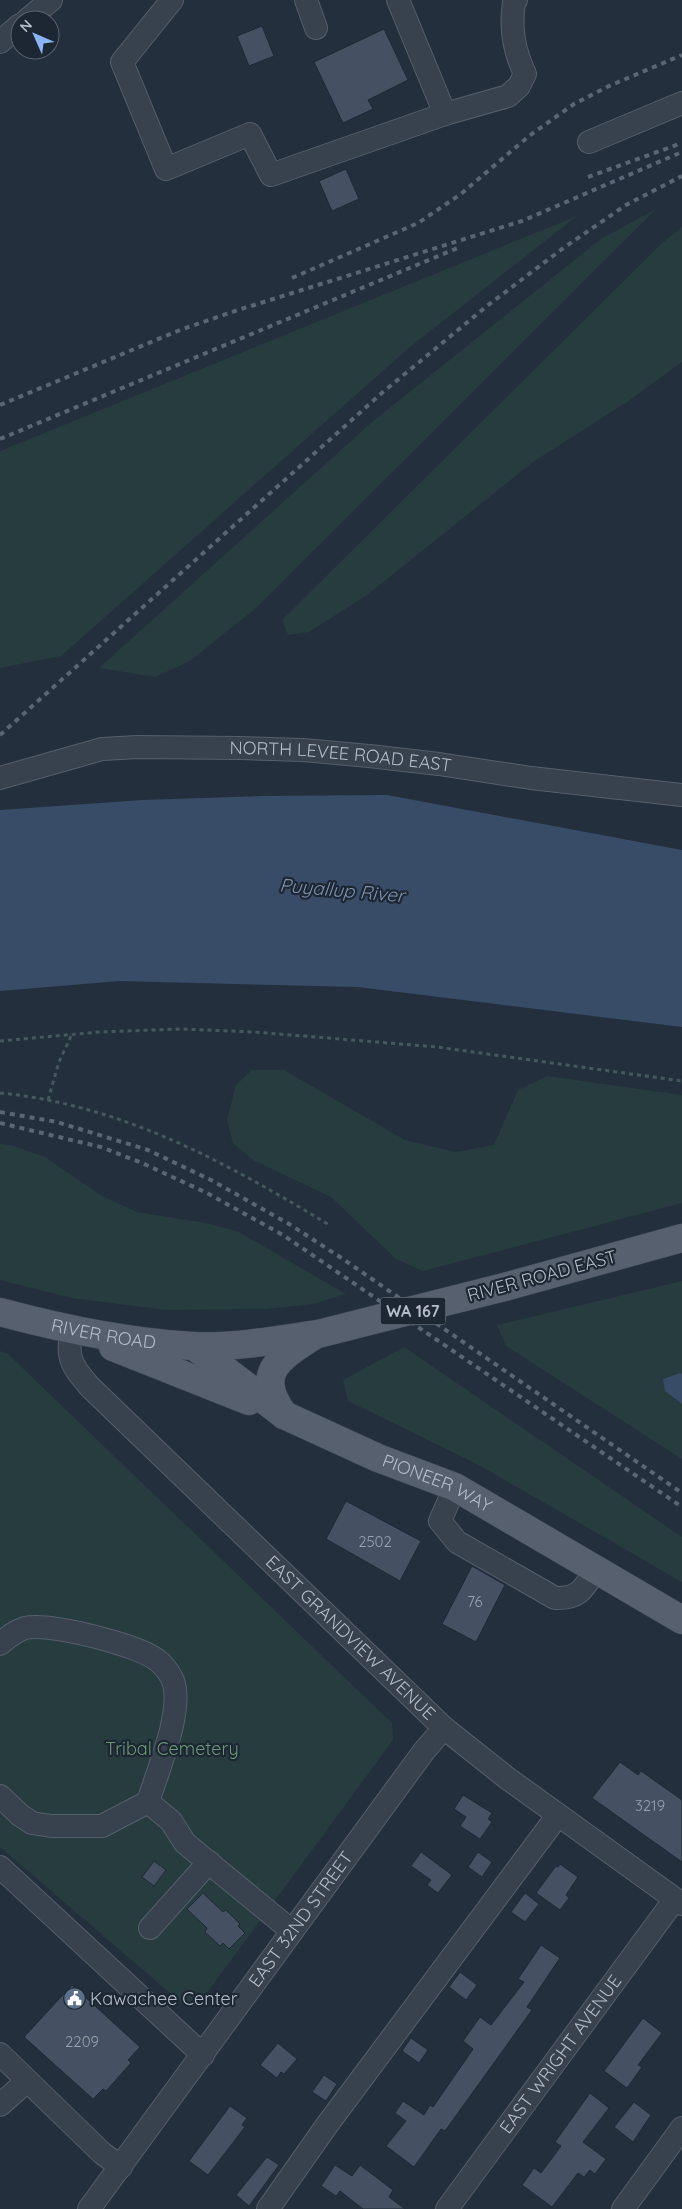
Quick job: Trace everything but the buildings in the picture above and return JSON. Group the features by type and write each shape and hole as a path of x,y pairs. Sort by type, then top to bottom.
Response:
{"main road":[{"name":"RIVER ROAD EAST","path":"194,1346 270,1342 318,1334 508,1286 682,1238"},
{"name":"RIVER ROAD","path":"8,1314 72,1330 113,1337 194,1346"},
{"path":"72,1330 284,1415"},
{"path":"284,1415 272,1396 269,1386 270,1374 277,1363 289,1351 318,1334"},
{"name":"PIONEER WAY","path":"194,1346 284,1415 378,1458 455,1486 682,1620"}],"street":[{"path":"39,10 51,0"},
{"path":"172,0 122,62 166,169 250,134 272,175 445,114 508,96 520,86 525,74 516,53 511,22 514,2 516,0"},
{"path":"306,0 316,28"},
{"path":"398,0 445,114"},
{"path":"0,42 10,34"},
{"path":"589,142 682,102"},
{"name":"NORTH LEVEE ROAD EAST","path":"0,778 102,749 138,747 239,748 303,750 369,756 531,778 682,795"},
{"name":"EAST GRANDVIEW AVENUE","path":"72,1330 68,1344 71,1362 90,1387 444,1728 507,1778 678,1902"},
{"path":"455,1486 440,1521 457,1542 555,1598 567,1599 578,1595 596,1569"},
{"path":"0,1644 10,1635 27,1627 61,1629 104,1638 155,1658 164,1666 174,1684 176,1705 174,1720 148,1802 102,1826 51,1826 32,1823 20,1815 0,1796"},
{"name":"EAST 32ND STREET","path":"89,2209 424,1751 444,1728"},
{"path":"148,1802 171,1821 185,1843 292,1931"},
{"path":"268,2209 327,2125 558,1814"},
{"path":"150,1928 209,1862"},
{"path":"0,1867 203,2054"},
{"name":"EAST WRIGHT AVENUE","path":"447,2209 678,1902"},
{"path":"0,2054 102,2153 121,2167"},
{"path":"0,2105 27,2081"},
{"path":"623,2209 682,2128"}],"path":[{"path":"0,1042 72,1034 181,1030 254,1032 437,1047 682,1081"},
{"path":"48,1100 59,1062 72,1034"},
{"path":"0,1093 48,1100 101,1112 154,1131 212,1156 266,1186 331,1226"}],"green space":[{"path":"656,209 256,608 190,661 155,677 99,668 372,422 601,239"},
{"path":"577,216 410,347 61,656 0,668 0,451"},
{"path":"682,227 682,362 627,402 533,462 367,595 309,632 288,635 282,620 660,245"},
{"path":"252,1070 284,1070 405,1140 455,1152 494,1145 518,1090 547,1076 682,1095 682,1203 423,1271 396,1259 331,1197 253,1160 233,1143 227,1120 236,1085"},
{"path":"0,1144 11,1145 45,1157 102,1196 137,1212 206,1223 237,1231 346,1294 313,1304 265,1309 166,1310 72,1298 0,1280"},
{"path":"682,1281 682,1374 663,1379 666,1391 682,1404 682,1459 506,1346 497,1325"},
{"path":"404,1347 682,1537 682,1582 475,1463 348,1401 343,1380"},
{"name":"Tribal Cemetery","path":"0,1351 8,1354 392,1723 393,1740 198,2005 185,2006 0,1847"}],"water":[{"name":"Puyallup River","path":"387,795 682,850 682,1027 358,987 119,981 0,991 0,810 143,800 263,796"},
{"path":"682,1374 682,1404 665,1391 663,1379"}],"railway":[{"path":"292,278 418,223 461,194 529,136 574,104 609,86 682,55"},
{"path":"588,177 682,143"},
{"path":"0,405 180,330 522,221 682,152"},
{"path":"0,735 383,392 487,306 562,249 626,205 682,176"},
{"path":"0,439 460,247"},
{"path":"0,1112 57,1122 148,1150 211,1180 289,1224 340,1257 682,1493"},
{"path":"0,1123 101,1147 142,1163 205,1192 283,1235 682,1507"}],"place":[{"name":"Kawachee Center","path":"74,1999"}]}
